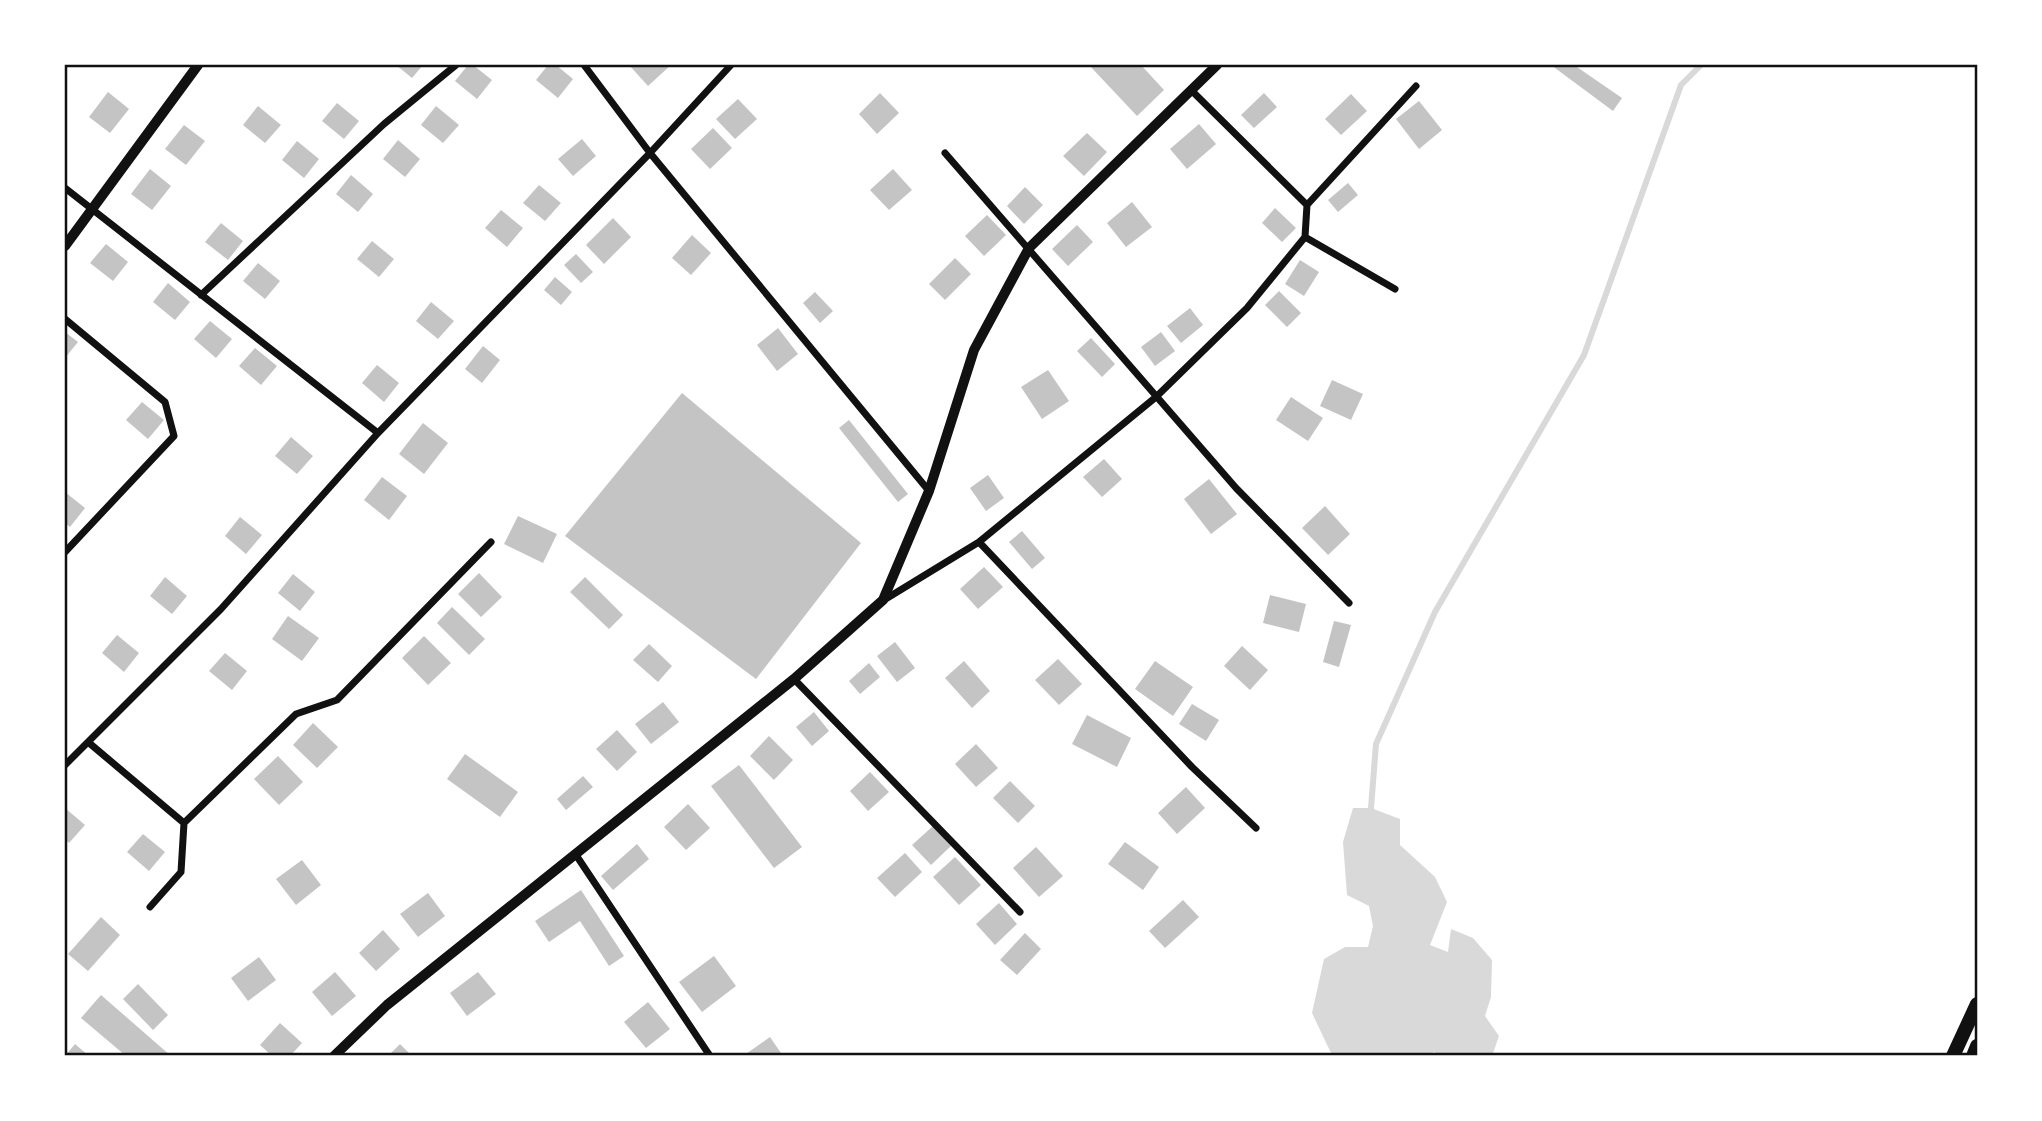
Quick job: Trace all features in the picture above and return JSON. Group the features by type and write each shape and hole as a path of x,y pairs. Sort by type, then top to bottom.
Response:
{"highway":[{"path":"1953,1056 1977,1004"},
{"path":"1973,1056 1977,1046"}],"street":[{"path":"65,246 198,65"},
{"path":"201,295 384,124 456,65"},
{"path":"584,65 650,153 929,491"},
{"path":"65,765 221,609 378,433 650,153 731,65"},
{"path":"883,600 929,491 974,350 1029,248 1217,65"},
{"path":"334,1056 387,1005 794,679 883,600 979,542 1156,397 1247,308 1305,237 1307,205 1416,86"},
{"path":"1191,90 1307,205"},
{"path":"945,153 1237,488 1349,603"},
{"path":"65,188 378,433"},
{"path":"1305,237 1395,289"},
{"path":"65,319 165,402 174,436 65,552"},
{"path":"150,906 181,872 184,823 296,714 337,700 491,542"},
{"path":"979,542 1192,767 1256,828"},
{"path":"794,679 1020,912"},
{"path":"88,742 184,823"},
{"path":"576,855 710,1056"}],"shaded area":[{"path":"1353,808 1371,808 1400,819 1400,845 1435,877 1447,902 1430,945 1448,952 1451,929 1473,938 1492,960 1491,997 1485,1016 1499,1036 1492,1056 1440,1056 1434,1052 1426,1056 1334,1056 1330,1051 1312,1013 1324,959 1345,947 1368,947 1373,926 1369,906 1347,895 1343,842"}],"building":[{"path":"396,65 423,65 412,78"},
{"path":"468,65 473,65 492,80 477,99 455,81"},
{"path":"548,65 556,65 573,79 558,98 536,80"},
{"path":"629,65 671,65 648,86"},
{"path":"1089,65 1141,65 1164,90 1137,116"},
{"path":"1551,65 1574,65 1622,98 1613,111"},
{"path":"108,92 129,109 110,133 89,117"},
{"path":"880,93 899,113 877,134 859,114"},
{"path":"1264,93 1277,107 1254,128 1241,115"},
{"path":"1351,94 1367,111 1341,135 1325,119"},
{"path":"738,99 757,119 735,139 716,119"},
{"path":"1419,101 1442,130 1419,149 1396,119"},
{"path":"337,103 359,121 344,139 322,121"},
{"path":"258,106 281,125 265,143 243,125"},
{"path":"436,106 459,125 443,143 421,125"},
{"path":"1199,124 1216,144 1187,169 1170,149"},
{"path":"184,125 205,141 186,165 165,149"},
{"path":"713,128 732,148 710,169 691,149"},
{"path":"1087,133 1107,152 1084,176 1063,156"},
{"path":"582,139 596,156 573,176 558,159"},
{"path":"398,140 420,159 405,177 383,159"},
{"path":"297,141 319,159 304,178 282,160"},
{"path":"150,169 171,186 152,210 131,194"},
{"path":"893,169 912,190 889,210 870,190"},
{"path":"351,175 373,194 358,212 336,194"},
{"path":"1348,183 1358,195 1338,212 1328,200"},
{"path":"539,185 561,203 545,221 523,203"},
{"path":"1025,187 1043,205 1024,224 1007,206"},
{"path":"1132,202 1152,227 1126,247 1107,223"},
{"path":"1275,208 1296,228 1282,242 1262,223"},
{"path":"501,210 523,228 507,247 485,228"},
{"path":"987,215 1006,235 984,256 965,236"},
{"path":"613,218 631,237 604,264 586,245"},
{"path":"221,223 243,241 228,260 205,242"},
{"path":"1077,225 1093,242 1068,266 1052,249"},
{"path":"692,235 711,253 691,275 672,258"},
{"path":"372,241 394,259 379,277 357,259"},
{"path":"106,244 128,262 113,281 90,263"},
{"path":"576,254 593,272 581,283 564,265"},
{"path":"955,258 971,274 945,300 929,284"},
{"path":"1300,260 1319,272 1304,296 1285,284"},
{"path":"258,263 280,281 265,299 243,281"},
{"path":"555,277 572,292 561,305 544,290"},
{"path":"168,283 190,302 175,320 153,302"},
{"path":"1279,291 1301,313 1287,327 1265,305"},
{"path":"815,292 833,311 820,323 803,303"},
{"path":"431,302 454,321 438,339 416,321"},
{"path":"1190,308 1203,325 1181,343 1167,326"},
{"path":"210,321 232,339 216,358 194,339"},
{"path":"778,328 798,354 777,371 757,345"},
{"path":"65,332 78,342 65,358"},
{"path":"1161,332 1175,351 1155,366 1141,347"},
{"path":"1091,338 1115,364 1102,377 1077,351"},
{"path":"483,346 500,360 482,383 465,369"},
{"path":"255,348 277,366 261,385 239,366"},
{"path":"377,365 399,383 384,402 362,383"},
{"path":"1048,370 1069,401 1042,419 1021,387"},
{"path":"1332,380 1363,394 1351,420 1320,406"},
{"path":"682,393 861,543 756,679 565,536"},
{"path":"1291,397 1323,418 1308,441 1276,420"},
{"path":"142,402 164,420 148,439 126,420"},
{"path":"849,420 908,494 898,502 839,428"},
{"path":"423,423 448,443 424,474 399,454"},
{"path":"291,437 313,456 297,474 275,456"},
{"path":"1104,459 1122,479 1102,497 1083,477"},
{"path":"988,475 1004,498 986,511 970,488"},
{"path":"382,477 407,496 389,520 364,500"},
{"path":"1209,479 1237,514 1211,534 1184,499"},
{"path":"65,492 85,508 70,527 65,523"},
{"path":"1325,506 1350,534 1328,555 1302,528"},
{"path":"518,516 557,534 543,563 504,544"},
{"path":"240,517 262,535 246,554 225,536"},
{"path":"1022,531 1045,558 1032,569 1009,542"},
{"path":"984,567 1003,587 978,609 960,589"},
{"path":"479,573 502,597 481,617 458,594"},
{"path":"293,574 315,592 300,611 278,593"},
{"path":"165,577 187,596 172,614 150,596"},
{"path":"585,577 623,615 609,629 570,592"},
{"path":"1270,595 1306,604 1299,632 1263,623"},
{"path":"452,607 485,639 469,655 437,623"},
{"path":"288,616 319,638 302,661 272,639"},
{"path":"1334,621 1351,625 1339,667 1323,662"},
{"path":"117,635 139,653 124,672 102,653"},
{"path":"424,636 451,663 428,685 402,658"},
{"path":"895,642 915,668 897,682 877,656"},
{"path":"649,644 672,666 658,682 633,660"},
{"path":"1242,646 1268,670 1250,690 1224,666"},
{"path":"225,653 247,671 232,690 209,671"},
{"path":"1058,659 1082,684 1059,705 1035,680"},
{"path":"964,661 990,691 972,708 945,678"},
{"path":"1155,661 1193,687 1173,716 1135,689"},
{"path":"869,663 880,677 860,694 849,681"},
{"path":"663,702 679,722 651,744 635,724"},
{"path":"1192,704 1219,720 1206,741 1179,724"},
{"path":"814,712 829,731 812,746 796,727"},
{"path":"1087,715 1131,738 1117,767 1072,744"},
{"path":"313,723 338,747 317,768 293,745"},
{"path":"617,730 637,752 617,771 596,749"},
{"path":"769,736 793,760 774,780 750,756"},
{"path":"976,744 998,768 976,787 955,764"},
{"path":"465,754 518,792 500,817 447,779"},
{"path":"278,756 303,782 279,805 254,779"},
{"path":"739,765 802,847 774,868 711,786"},
{"path":"870,772 889,792 868,811 850,791"},
{"path":"583,776 593,787 566,810 557,799"},
{"path":"1010,781 1035,806 1018,823 993,798"},
{"path":"1186,787 1205,808 1177,834 1158,813"},
{"path":"688,804 710,828 686,850 664,827"},
{"path":"65,808 85,825 69,843 65,839"},
{"path":"933,826 951,846 931,865 912,845"},
{"path":"143,834 165,852 149,871 127,852"},
{"path":"1125,842 1159,867 1143,890 1108,864"},
{"path":"637,844 649,859 613,890 601,876"},
{"path":"1036,847 1063,876 1039,897 1013,868"},
{"path":"905,853 922,872 895,897 877,878"},
{"path":"955,857 981,885 959,905 933,877"},
{"path":"302,860 321,885 296,905 276,879"},
{"path":"581,890 624,956 609,966 580,921 549,942 535,921"},
{"path":"428,893 445,916 418,937 400,914"},
{"path":"1183,900 1199,917 1165,948 1149,931"},
{"path":"999,903 1017,924 995,945 976,924"},
{"path":"101,917 120,935 88,971 68,954"},
{"path":"383,930 400,949 376,971 359,953"},
{"path":"1025,933 1041,949 1017,975 1000,960"},
{"path":"714,956 736,986 702,1012 679,982"},
{"path":"259,957 276,980 248,1001 231,978"},
{"path":"335,972 356,996 332,1016 312,992"},
{"path":"478,972 496,994 467,1016 450,993"},
{"path":"138,984 168,1015 153,1030 123,999"},
{"path":"101,995 171,1056 126,1056 81,1018"},
{"path":"648,1002 670,1029 646,1048 624,1022"},
{"path":"280,1023 302,1043 290,1056 272,1056 260,1045"},
{"path":"770,1037 783,1056 743,1056"},
{"path":"75,1044 89,1056 65,1056"},
{"path":"400,1044 412,1056 388,1056"}],"waterway":[{"path":"1371,808 1376,744 1435,612 1584,355 1681,85 1701,65"}]}
